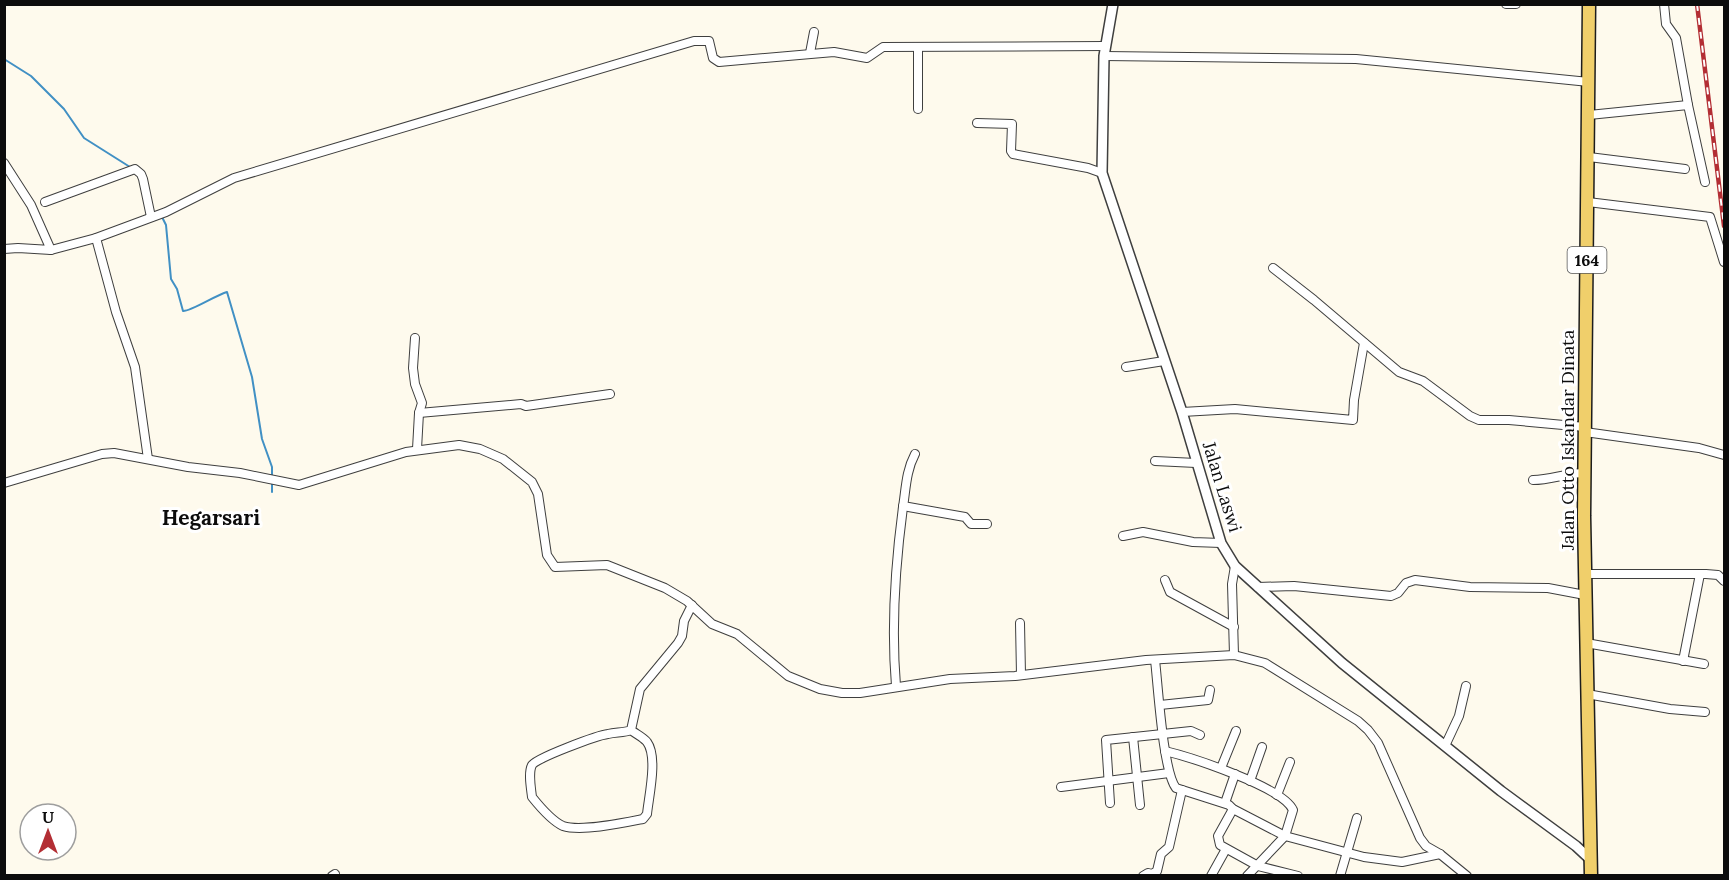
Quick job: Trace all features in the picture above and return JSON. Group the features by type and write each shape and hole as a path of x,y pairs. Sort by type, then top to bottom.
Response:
{"main road":[{"name":"Jalan Otto Iskandar Dinata","path":"1589,4 1584,546 1591,876"}],"street":[{"name":"Jalan Laswi","path":"1113,4 1104,56 1102,173 1182,412 1221,543 1235,566 1342,663 1502,791 1569,840 1590,860"},
{"path":"1506,4 1516,4"},
{"path":"1664,4 1666,24 1675,33 1688,105 1706,182"},
{"path":"810,53 814,32"},
{"path":"4,249 51,250 96,238 166,212 234,178 694,42 709,41 713,58 719,62 810,53 841,53 867,58 884,47 1105,46"},
{"path":"918,48 918,109"},
{"path":"1104,56 1356,59 1589,82"},
{"path":"1589,115 1688,105"},
{"path":"977,123 1012,124 1011,151 1013,154 1088,168 1102,173"},
{"path":"1589,157 1685,169"},
{"path":"4,163 31,205 51,250"},
{"path":"45,202 135,169 143,179 153,217"},
{"path":"1588,202 1710,217 1725,261"},
{"path":"96,238 116,312 135,367 148,459"},
{"path":"1273,268 1398,372 1423,381 1470,416 1479,420 1509,420 1585,430 1699,448 1725,455"},
{"path":"415,338 413,368 415,384 421,398 417,449"},
{"path":"1182,412 1236,409 1353,420 1354,400 1364,343"},
{"path":"1126,367 1164,361"},
{"path":"419,413 521,404 526,406 610,394"},
{"path":"4,483 102,454 114,453 299,484 417,449 459,445 480,449 503,459 532,482 538,494 548,555 555,567 607,565 665,588 692,605 712,624 737,634 788,676 820,689 860,693 950,679 1021,675 1155,660 1234,655 1265,663 1341,710 1368,730 1378,743 1420,838 1426,846 1466,875"},
{"path":"896,686 892,647 894,594 907,474 915,454"},
{"path":"1155,461 1196,463"},
{"path":"1533,480 1584,473"},
{"path":"903,506 966,517 971,524 987,524"},
{"path":"1123,536 1143,532 1193,542 1221,543"},
{"path":"1234,655 1232,584 1235,566"},
{"path":"1585,574 1700,574 1718,575 1725,581"},
{"path":"1683,661 1700,574"},
{"path":"1165,580 1170,592 1234,627"},
{"path":"1258,587 1287,586 1391,596 1398,593 1406,583 1415,580 1470,587 1548,588 1585,595"},
{"path":"631,730 640,689 678,643 682,636 684,621 692,605"},
{"path":"1020,623 1021,675"},
{"path":"1586,644 1704,664"},
{"path":"1155,660 1165,751 1174,785 1182,790 1225,803 1285,836 1346,853 1402,862 1440,854"},
{"path":"1445,746 1459,716 1466,686"},
{"path":"1160,705 1208,700 1210,690"},
{"path":"1587,694 1670,709 1705,712"},
{"path":"631,730 646,740 650,748 652,763 647,814 643,819 602,826 566,827 557,823 532,797 531,768 532,763 537,759 553,755 592,738 631,730"},
{"path":"1110,803 1106,740 1191,731 1200,735"},
{"path":"1221,768 1236,731"},
{"path":"1133,738 1140,805"},
{"path":"1250,781 1262,747"},
{"path":"1165,751 1194,758 1235,774 1277,795 1292,806 1293,810 1285,836 1247,876"},
{"path":"1277,795 1290,762"},
{"path":"1061,787 1169,773"},
{"path":"1225,803 1235,774"},
{"path":"1143,876 1157,871 1161,854 1169,847 1182,790"},
{"path":"1233,809 1218,836 1220,845 1258,866 1298,876"},
{"path":"1340,876 1357,818"},
{"path":"1211,876 1226,849"}],"waterway":[{"path":"4,59 31,76 64,109 84,138 130,167"},
{"path":"162,217 166,225 171,279 177,289 183,311 227,292 252,377 262,439 272,467 272,477"},
{"path":"272,482 272,492"}],"railway":[{"path":"1697,4 1724,226"}],"district":[{"name":"Hegarsari","path":"211,518"}]}
